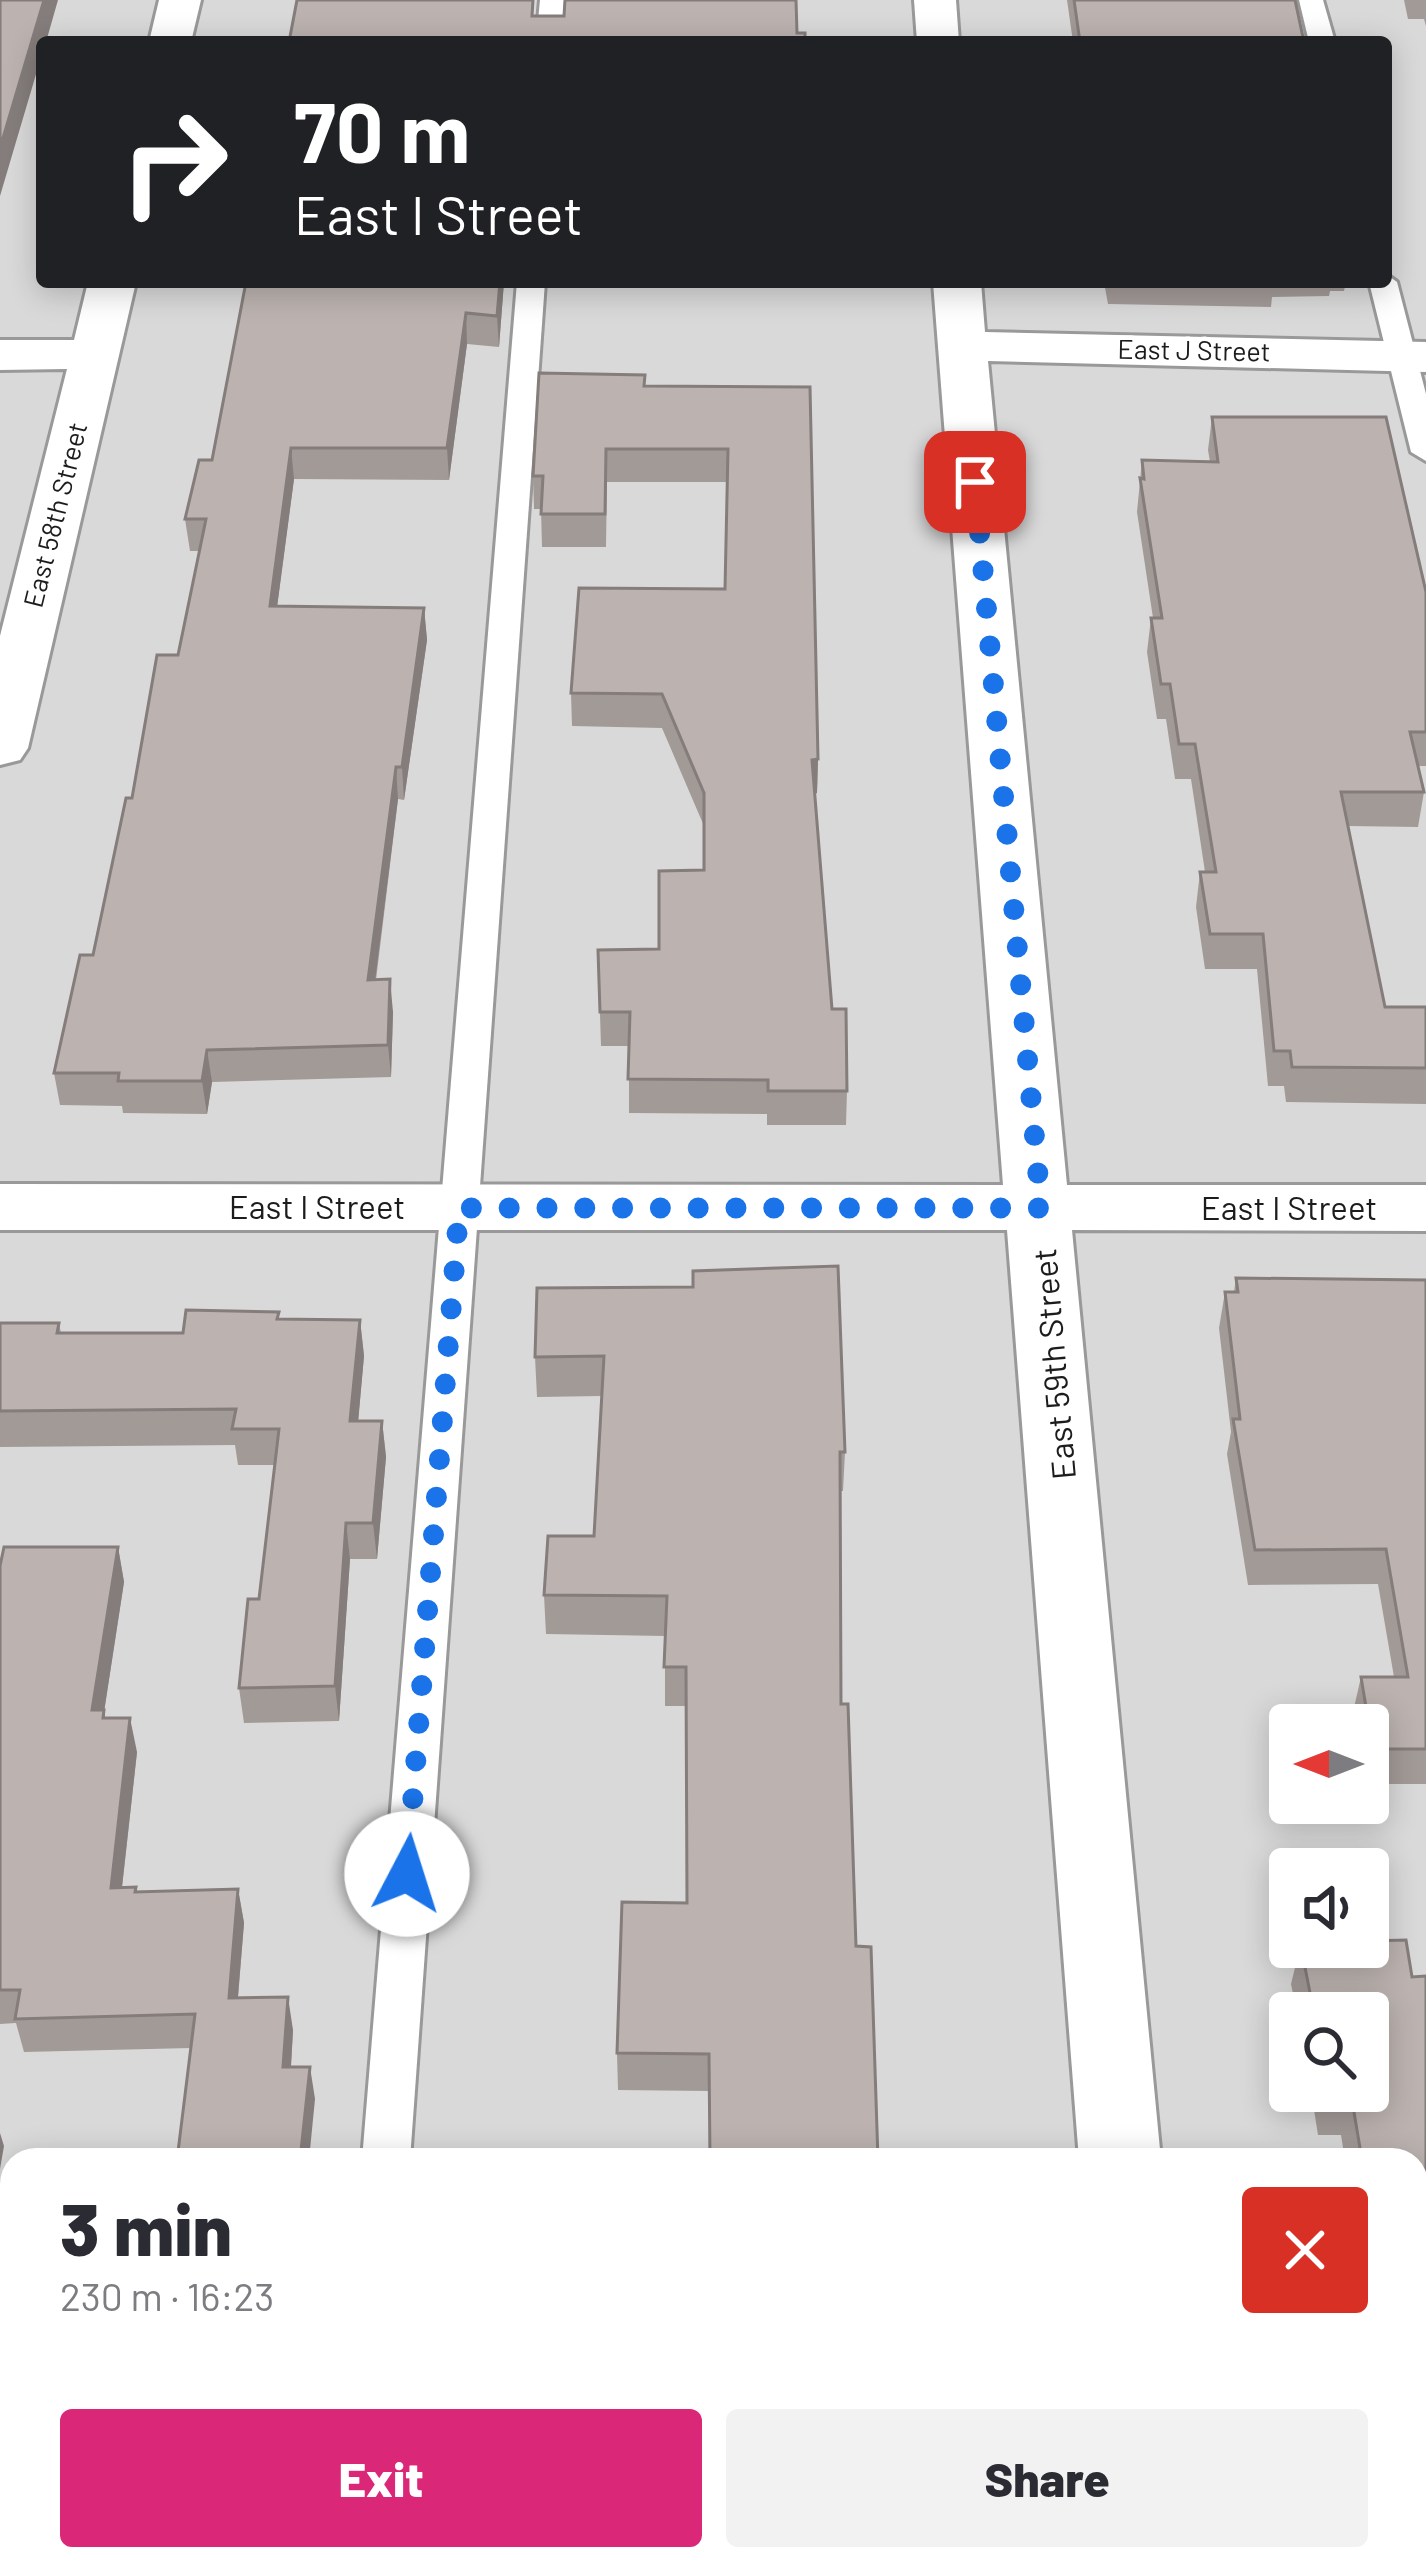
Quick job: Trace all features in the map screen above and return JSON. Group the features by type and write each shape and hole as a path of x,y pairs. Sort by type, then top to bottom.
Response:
{"street":[{"path":"171,36 180,0"},
{"path":"935,0 938,36"},
{"name":"East 58th Street","path":"0,748 111,288"},
{"name":"East 59th Street","path":"957,288 1041,1208 1119,2148"},
{"name":"East J Street","path":"962,346 1414,356"},
{"path":"0,355 95,354"},
{"name":"East I Street","path":"0,1207 1426,1208"}],"lane":[{"path":"549,36 552,0"},
{"path":"1312,0 1321,36"},
{"path":"387,2148 531,288"},
{"path":"1386,288 1414,356 1426,452"}],"shaded area":[{"path":"0,0 1426,0 1426,2148 0,2148"}],"building":[{"path":"0,0 44,0 0,148"},
{"path":"297,0 533,0 532,16 564,16 565,0 796,0 797,33 805,33 805,36 290,36"},
{"path":"1074,0 1295,0 1303,36 1079,36"},
{"path":"245,288 499,288 497,316 466,313 447,448 291,448 270,606 424,608 402,767 396,767 368,980 390,979 388,1045 207,1050 202,1081 118,1081 119,1073 54,1073 80,955 93,955 126,798 132,798 157,655 178,655 206,519 185,519 199,460 212,460"},
{"path":"539,373 645,375 644,386 810,387 818,759 812,760 832,1009 846,1009 847,1091 768,1091 768,1080 628,1079 630,1012 600,1012 598,950 659,949 659,871 704,870 704,793 662,694 571,693 579,588 725,589 728,449 606,449 605,514 541,514 543,476 533,476"},
{"path":"1212,417 1386,417 1426,592 1426,732 1410,732 1424,792 1341,792 1385,1007 1426,1007 1426,1068 1292,1067 1290,1051 1274,1051 1263,934 1210,934 1200,872 1216,872 1195,744 1179,744 1170,684 1161,684 1151,618 1162,618 1140,478 1144,479 1142,460 1218,462"},
{"path":"838,1266 845,1452 840,1452 841,1704 848,1704 856,1946 871,1947 878,2148 710,2148 709,2054 617,2053 622,1902 687,1903 686,1667 664,1667 667,1596 544,1595 548,1536 594,1536 604,1356 535,1357 537,1288 693,1287 693,1271"},
{"path":"1236,1278 1426,1280 1426,1749 1389,1749 1389,1704 1366,1704 1361,1677 1408,1677 1386,1549 1255,1550 1233,1419 1240,1419 1225,1292 1238,1292"},
{"path":"186,1310 279,1312 277,1319 360,1320 350,1421 382,1421 373,1523 346,1523 335,1686 239,1688 248,1599 259,1599 279,1429 232,1429 236,1409 0,1411 0,1323 59,1323 57,1333 183,1333"},
{"path":"4,1547 118,1547 92,1710 104,1710 103,1718 130,1718 111,1888 136,1887 135,1892 238,1889 229,1998 288,1997 283,2067 310,2067 301,2148 178,2148 195,2014 15,2019 20,1990 0,1990 0,1566"},
{"path":"1389,1940 1406,1940 1412,1977 1426,1976 1426,2148 1360,2148 1354,2112 1389,2112 1389,1992 1310,1992 1305,1968 1389,1968"}],"route":[{"path":"407,1874 459,1208 1041,1208 975,482"}]}
